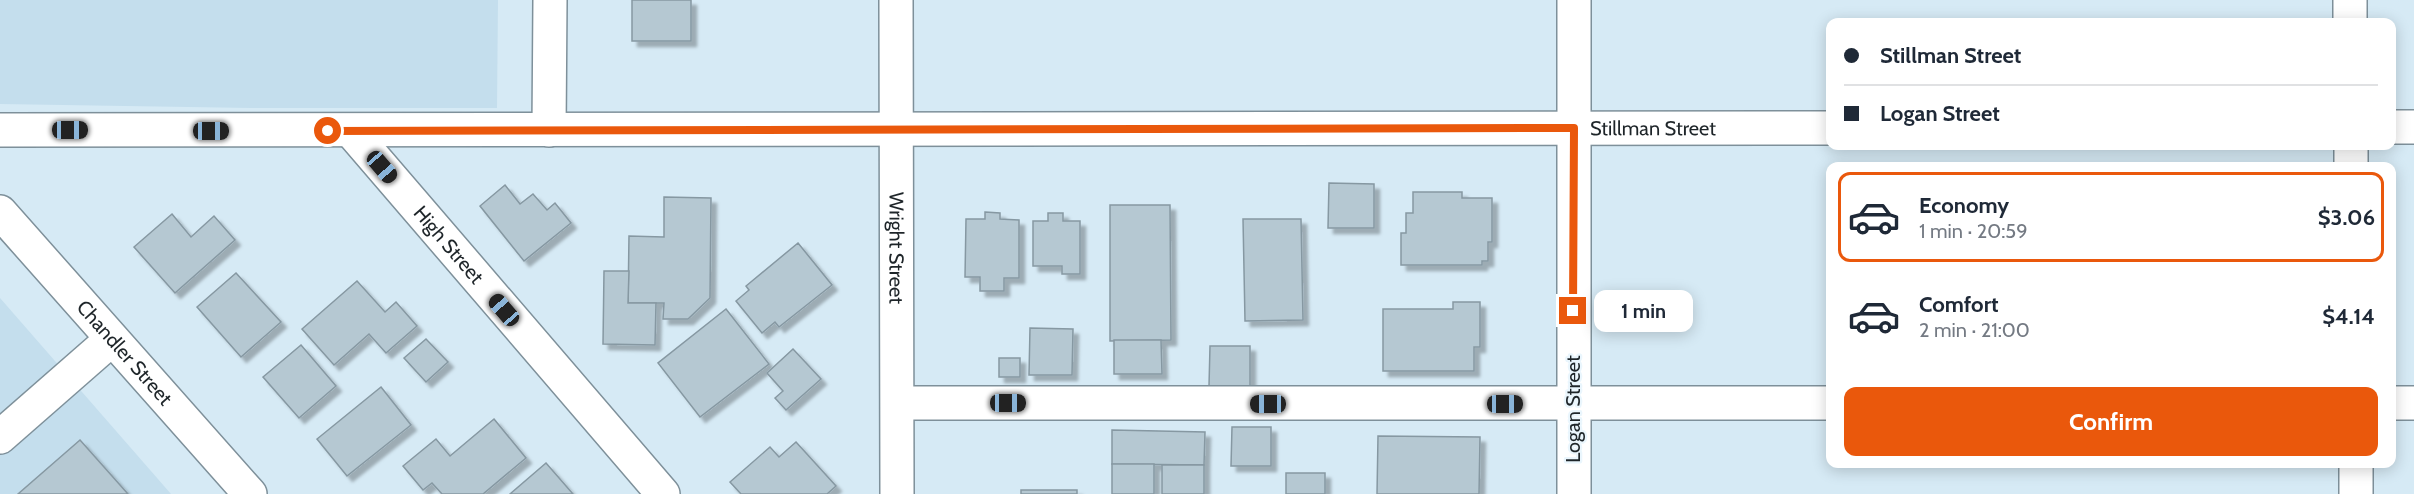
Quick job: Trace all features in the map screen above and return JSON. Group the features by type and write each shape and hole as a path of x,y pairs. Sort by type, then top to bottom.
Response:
{"street":[{"path":"549,130 550,0"},
{"name":"Wright Street","path":"896,0 899,403 897,494"},
{"name":"Logan Street","path":"1574,0 1574,494"},
{"path":"2350,0 2350,18"},
{"path":"2396,127 2414,127"},
{"name":"Stillman Street","path":"0,130 1826,128"},
{"name":"High Street","path":"351,131 657,492"},
{"name":"Chandler Street","path":"0,212 250,494"},
{"path":"0,437 112,339"},
{"path":"899,403 1826,403"},
{"path":"2396,403 2414,403"},
{"path":"2356,468 2356,494"}],"shaded area":[{"path":"0,0 498,0 497,108 251,108 0,104"},
{"path":"0,298 171,494 0,494"}],"building":[{"path":"632,0 691,0 691,41 632,41"},
{"path":"1329,183 1374,184 1374,228 1328,228"},
{"path":"505,185 520,204 533,194 547,210 555,203 571,223 524,261 480,206"},
{"path":"1413,192 1462,192 1462,198 1492,198 1492,242 1488,242 1488,261 1482,261 1482,265 1401,265 1401,233 1406,233 1406,213 1413,213"},
{"path":"664,197 711,198 710,298 688,319 663,319 664,303 628,303 629,236 664,237"},
{"path":"1110,205 1170,205 1171,340 1110,341"},
{"path":"985,212 1000,213 1000,219 1019,220 1019,278 1004,278 1004,291 980,291 980,277 965,277 966,219 985,219"},
{"path":"1048,213 1063,213 1063,221 1080,221 1080,274 1062,274 1062,266 1033,266 1033,221 1048,221"},
{"path":"172,214 191,237 214,216 235,240 175,293 134,247"},
{"path":"1243,219 1301,219 1303,320 1245,321"},
{"path":"798,243 832,285 779,327 775,322 762,333 736,301 749,290 746,286"},
{"path":"604,271 629,271 628,303 656,303 655,345 603,344"},
{"path":"236,273 281,322 241,357 197,307"},
{"path":"357,281 385,312 396,302 417,326 386,353 369,334 334,365 302,329"},
{"path":"1453,302 1480,302 1480,347 1474,347 1474,371 1383,371 1383,309 1453,309"},
{"path":"726,309 769,364 700,417 658,363"},
{"path":"1030,328 1073,329 1072,375 1029,375"},
{"path":"426,339 448,362 426,382 404,358"},
{"path":"1114,340 1161,340 1162,374 1114,374"},
{"path":"301,345 336,386 299,418 263,377"},
{"path":"1210,346 1250,346 1250,386 1209,386"},
{"path":"793,349 821,379 786,410 775,398 783,391 767,373"},
{"path":"999,358 1020,358 1020,377 999,377"},
{"path":"381,387 411,425 347,476 317,439"},
{"path":"494,419 526,458 483,494 442,494 432,483 423,490 403,466 436,439 450,456"},
{"path":"1232,427 1271,427 1271,466 1231,466"},
{"path":"1112,430 1205,432 1204,465 1112,464"},
{"path":"1378,436 1480,437 1479,494 1377,494"},
{"path":"80,440 128,494 18,494"},
{"path":"796,442 836,486 827,494 741,494 730,482 770,447 779,457"},
{"path":"546,463 573,494 510,494"},
{"path":"1112,464 1154,464 1154,494 1112,494"},
{"path":"1162,465 1204,465 1204,494 1162,494"},
{"path":"1286,473 1325,473 1325,494 1286,494"},
{"path":"1021,490 1077,490 1077,494 1021,494"}],"route":[{"path":"328,131 1574,128 1573,311"}]}
